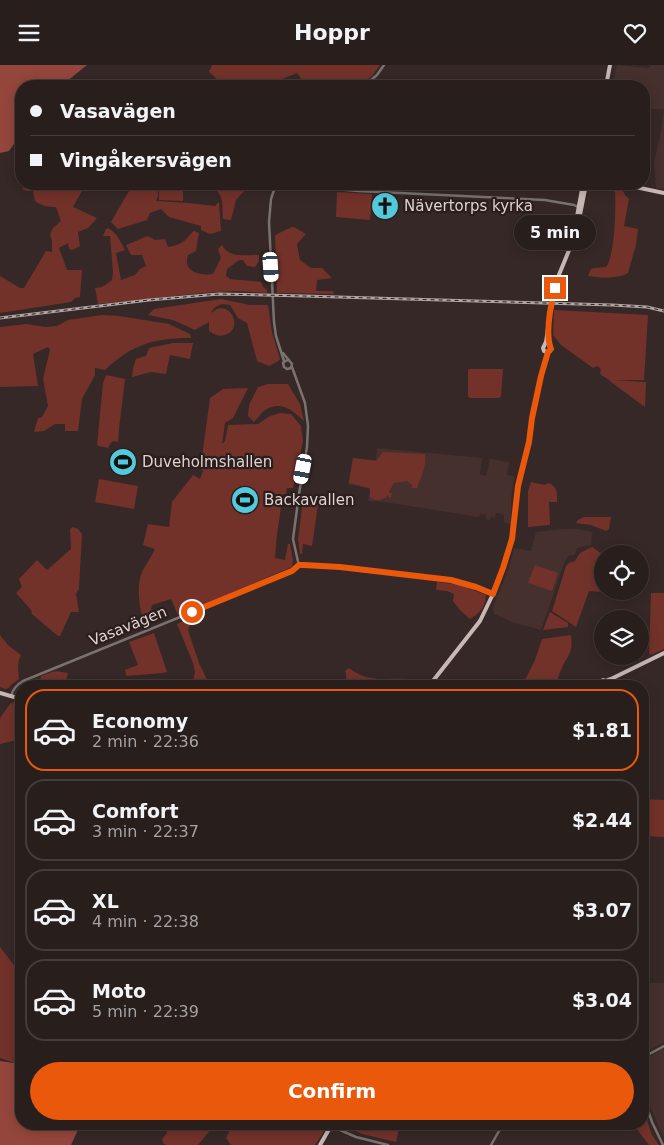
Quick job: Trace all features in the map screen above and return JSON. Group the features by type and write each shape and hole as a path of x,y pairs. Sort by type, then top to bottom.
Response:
{"main road":[{"path":"607,80 610,65"},
{"path":"434,680 480,621 493,594 512,539 518,486 528,448 532,418 543,367 547,352 551,349 547,345 552,299 556,282 573,248 578,207 582,190"},
{"path":"650,190 664,193"},
{"path":"612,680 664,653"},
{"path":"0,693 15,697"},
{"path":"320,1145 329,1130"}],"street":[{"path":"371,80 384,65"},
{"path":"274,190 271,199 269,222 275,330 282,352 283,366 295,379"},
{"path":"357,190 545,200 578,207"},
{"path":"282,352 292,363 295,379 305,403 308,426 307,447 293,540 299,565 340,567 451,580 493,594"},
{"path":"284,361 289,360"},
{"path":"287,369 292,367"},
{"name":"Vasavägen","path":"25,680 288,573 299,565"},
{"name":"Vasavägen","path":"11,696 15,687"},
{"path":"649,1054 664,1046"},
{"path":"649,1113 663,1145"},
{"path":"342,1130 356,1137 388,1145"},
{"path":"491,1145 500,1130"}],"shaded area":[{"path":"0,65 87,65 68,80 15,80 15,142 9,151 0,153"},
{"path":"212,65 380,65 367,80 302,80 297,73 280,80 218,80 209,72"},
{"path":"617,65 649,68 651,65 664,65 664,109 650,109 650,80 613,80"},
{"path":"664,109 664,189 656,188 654,163"},
{"path":"24,190 82,190 73,207 97,218 88,228 78,232 80,246 72,250 69,249 68,243 59,248 67,270 82,270 80,297 75,298 71,302 0,313 0,276 20,288 24,288 46,251 52,252 50,234 53,228 61,221 56,207 40,204 35,201 33,191"},
{"path":"130,190 158,190 156,201 215,206 219,202 221,231 210,234 201,230 201,226 169,217 161,209 150,213 147,220 118,229 111,222"},
{"path":"159,190 183,190 183,201 159,200"},
{"path":"216,190 245,190 236,200 231,220 223,219 222,199"},
{"path":"613,190 622,190 629,199 624,226 638,229 636,245 628,273 603,278 588,276 591,269 606,267 609,261 615,219 615,192"},
{"path":"337,192 372,194 370,220 336,217"},
{"path":"292,227 306,234 297,244 300,260 311,268 322,268 332,278 317,280 316,291 333,291 334,294 277,293 275,236"},
{"path":"108,228 120,240 125,250 116,253 121,280 135,275 146,266 142,255 131,255 126,245 148,236 155,240 165,239 168,247 171,247 184,241 194,231 199,233 196,251 188,255 187,261 190,269 198,273 213,274 221,258 218,249 222,245 228,252 233,254 259,255 259,261 255,267 247,266 243,260 239,260 227,269 226,276 230,279 261,282 267,293 235,291 203,293 98,304 95,288 102,287 112,280 110,236 103,236"},
{"path":"522,233 540,233 540,237 552,238 552,247 521,246"},
{"path":"221,299 250,305 268,305 272,332 280,359 277,362 269,366 257,361 247,323 238,318 230,305 219,305 211,313 223,308 228,310 234,318 233,328 222,336 209,331 209,322 195,330 173,320 148,315 154,309"},
{"path":"554,310 648,315 644,380 613,380 646,382 645,407 600,374 601,370 599,367 593,368 561,345 553,335"},
{"path":"102,315 169,324 190,334 191,338 166,339 145,344 125,354 105,370 95,368 95,375 82,399 78,431 65,431 65,424 55,424 44,431 34,432 38,418 42,417 48,406 43,379 50,350 48,347 33,354 38,386 0,387 0,327 26,324 46,327 57,326 68,320"},
{"path":"173,343 193,343 190,359 170,355 166,374 151,372 132,377 136,359 146,356 149,348"},
{"path":"503,369 501,396 499,398 470,398 468,396 468,370"},
{"path":"106,375 125,379 118,442 111,442 108,448 97,445 103,383"},
{"path":"268,384 288,384 300,404 304,421 291,410 281,406 265,410 254,422 248,416 249,405 258,387"},
{"name":"Backavallen","path":"248,388 233,418 225,423 222,444 225,441 228,425 258,424 270,416 280,413 291,414 301,426 303,441 293,488 287,488 286,494 283,494 275,558 285,560 288,544 290,544 293,560 292,567 178,615 171,599 152,605 150,615 142,617 139,581 155,549 143,545 148,524 169,527 172,502 193,475 200,479 203,471 198,467 200,462 210,468 211,459 202,457 210,398 223,389"},
{"path":"377,448 482,458 480,474 486,476 490,459 509,462 507,475 514,476 511,524 504,523 504,515 496,513 495,518 491,517 490,520 486,519 486,514 480,514 479,517 368,501 370,489 348,484 353,458 376,460"},
{"path":"383,452 425,454 422,476 417,488 412,488 412,485 407,481 394,483 389,492 392,493 391,498 388,495 382,500 377,500 370,497 370,488 349,483 353,458 376,461"},
{"path":"99,479 138,486 134,509 95,502"},
{"path":"531,482 545,485 548,483 555,488 557,502 549,502 550,525 528,527 528,491"},
{"path":"304,494 315,496 314,504 318,505 312,546 303,544 302,554 300,554 298,539"},
{"path":"584,517 611,517 609,529 606,531 591,525 576,523"},
{"path":"73,527 82,534 79,589 76,594 79,612 71,612 60,636 58,636 32,614 31,610 16,593 22,587 19,579 37,560 47,570 71,549 70,529"},
{"path":"578,529 592,532 591,545 577,548 575,555 568,556 541,630 512,622 494,614 493,607 508,571 514,548 531,551 536,532"},
{"path":"592,547 594,548 594,591 589,591 576,627 552,611 566,566 575,561 580,553"},
{"path":"535,565 558,573 552,591 528,583"},
{"path":"437,582 461,585 486,595 483,607 470,619 453,601 454,594 436,590"},
{"path":"651,593 664,593 664,649 651,655 649,653"},
{"path":"550,612 568,623 568,627 543,630"},
{"path":"194,616 188,630 207,680 193,680 195,672 193,663 177,624"},
{"path":"154,633 167,672 126,676 125,670 138,665 129,642"},
{"path":"0,635 8,645 21,655 18,664 19,679 15,680 9,688 0,687"},
{"path":"571,635 571,651 560,672 558,680 525,680 535,660 542,639"},
{"path":"349,668 356,673 370,678 408,680 345,680 345,671"},
{"path":"55,671 68,673 66,680 40,680 41,676"},
{"path":"15,702 15,740 0,744 0,718 10,704"},
{"path":"649,799 664,800 664,837 649,836"},
{"path":"0,947 15,966 15,1063 0,1058"},
{"path":"649,983 664,983 664,1042 649,1051"},
{"path":"664,1048 664,1139 649,1104 649,1057"},
{"path":"0,1061 15,1063 15,1130 76,1130 77,1132 71,1145 0,1145"},
{"path":"649,1126 652,1135 659,1145 649,1145 638,1130 649,1130"},
{"path":"166,1130 209,1130 198,1145 166,1145 162,1139 167,1133"},
{"path":"228,1130 325,1130 315,1145 231,1145 226,1138"},
{"path":"353,1130 399,1130 396,1142"}],"railway":[{"path":"0,318 149,300 219,294 612,305 647,307 664,311"}],"place":[{"name":"Nävertorps kyrka","path":"385,206"},
{"name":"Duveholmshallen","path":"123,462"},
{"name":"Backavallen","path":"245,500"}],"route":[{"path":"192,612 292,571 299,565 340,567 451,580 493,594 512,539 516,495 529,442 541,376 548,352 551,349 548,342 555,288"}]}
